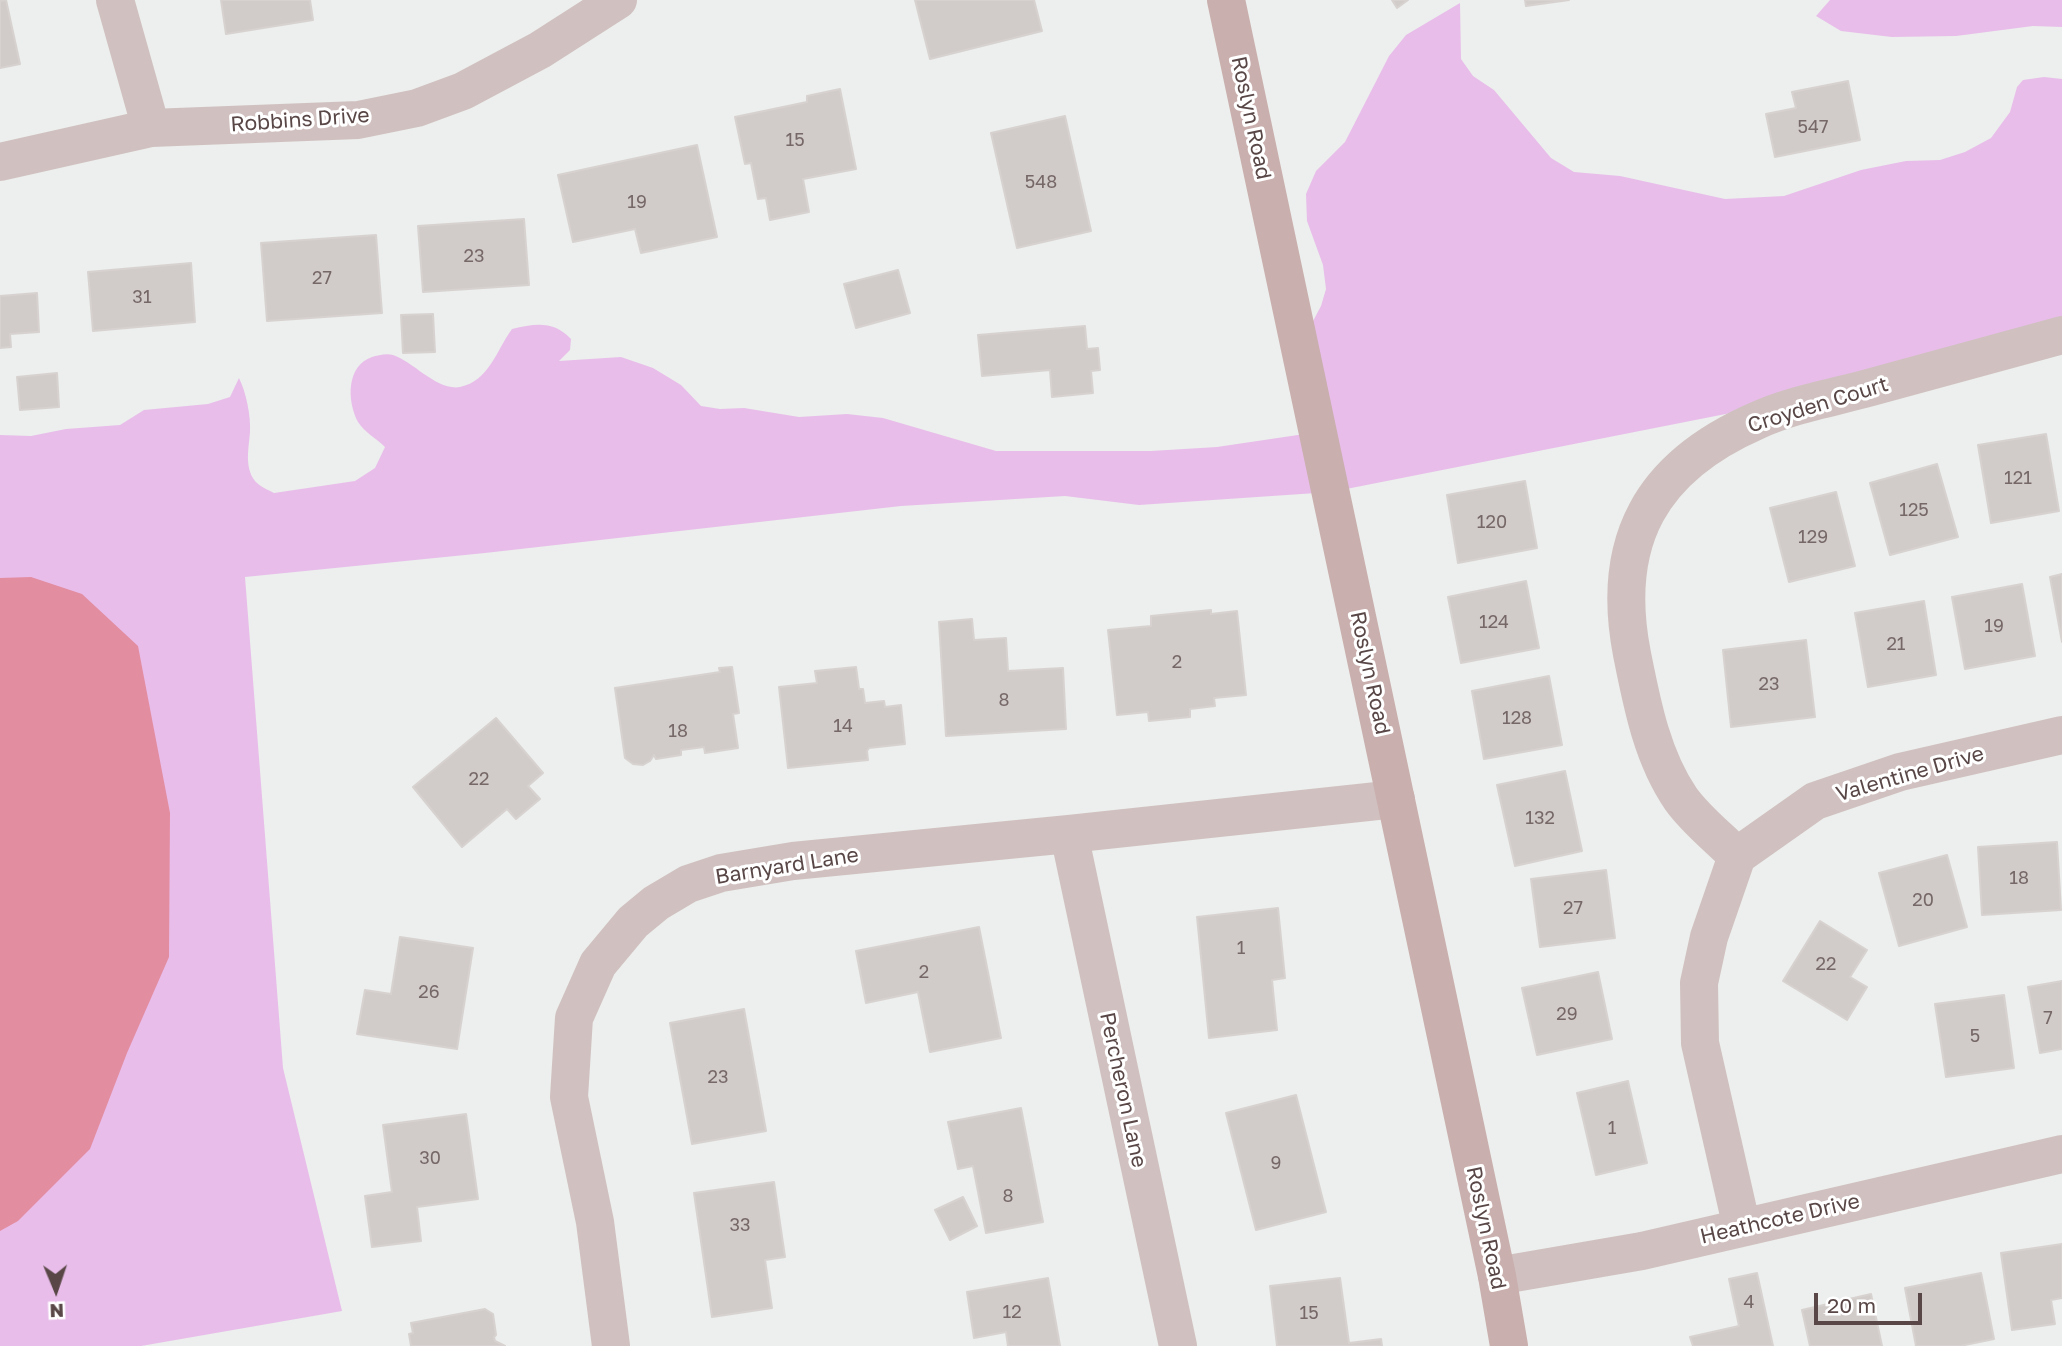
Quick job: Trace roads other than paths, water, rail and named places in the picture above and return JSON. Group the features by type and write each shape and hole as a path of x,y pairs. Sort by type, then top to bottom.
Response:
{"main road":[{"name":"Roslyn Road","path":"1226,0 1497,1276 1509,1346"}],"street":[{"path":"115,0 151,128"},
{"name":"Robbins Drive","path":"0,162 151,128 358,120 416,108 463,91 540,50 618,0"},
{"name":"Croyden Court","path":"1737,856 1697,817 1677,792 1655,747 1642,708 1626,625 1625,586 1634,541 1644,515 1668,479 1689,460 1707,446 1757,420 2062,335"},
{"name":"Valentine Drive","path":"1737,856 1815,801 1900,772 2062,735"},
{"name":"Barnyard Lane","path":"611,1346 594,1222 569,1097 574,1018 598,964 634,922 656,903 688,884 721,873 793,861 1396,799"},
{"name":"Percheron Lane","path":"1069,834 1178,1346"},
{"path":"1737,856 1709,937 1699,983 1700,1043 1742,1228"},
{"name":"Heathcote Drive","path":"1497,1276 1642,1251 2062,1154"}]}
